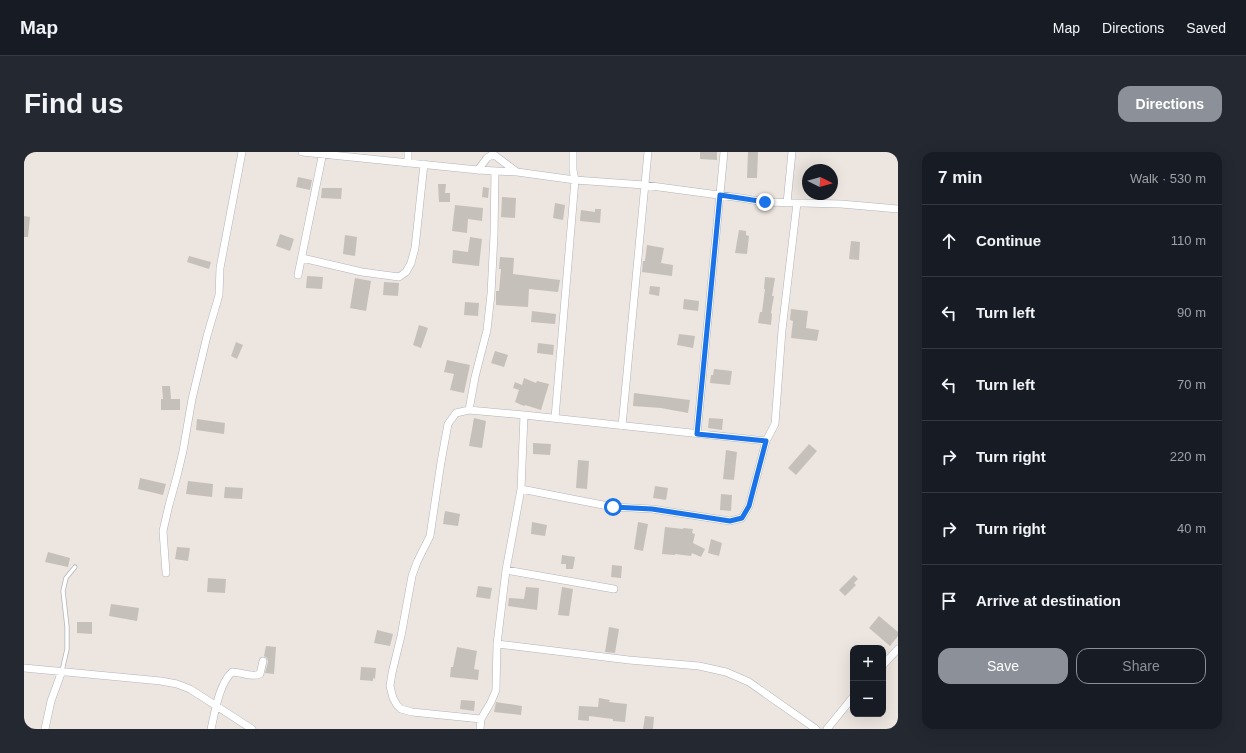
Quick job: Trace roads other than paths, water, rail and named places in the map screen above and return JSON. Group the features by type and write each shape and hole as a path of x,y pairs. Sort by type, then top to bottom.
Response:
{"street":[{"path":"166,573 164,531 183,451 192,399 218,295 220,268 242,152"},
{"path":"302,152 478,170 517,172 575,180 720,195 765,202 840,204 898,209"},
{"path":"408,152 408,162"},
{"path":"555,418 575,180 573,170 573,152"},
{"path":"622,426 648,152"},
{"path":"697,434 724,152"},
{"path":"788,203 792,152"},
{"path":"298,275 323,153"},
{"path":"478,170 493,153 517,172"},
{"path":"302,258 362,272 399,277 406,272 412,263 415,248 424,164"},
{"path":"469,410 475,377 487,330 491,294 495,171"},
{"path":"521,489 613,507 652,509 730,521 742,518 749,506 766,441 775,424 782,330 797,203"},
{"path":"481,719 412,712 402,709 396,705 390,686 412,576 430,536 448,424 456,413 469,410 766,441"},
{"path":"480,729 481,719 496,690 497,644 506,570 521,489 524,415"},
{"path":"506,570 614,589"},
{"path":"497,644 629,660 699,666 726,672 749,682 816,729"},
{"path":"886,662 898,649"},
{"path":"211,729 216,706 227,677 232,672 240,672 255,676 260,674 262,661"},
{"path":"24,668 161,681 177,684 190,689 252,729"},
{"path":"44,729 51,702 62,671"},
{"path":"827,729 850,701"}],"lane":[{"path":"62,671 67,649 67,627 63,591 66,578 74,567"}]}
